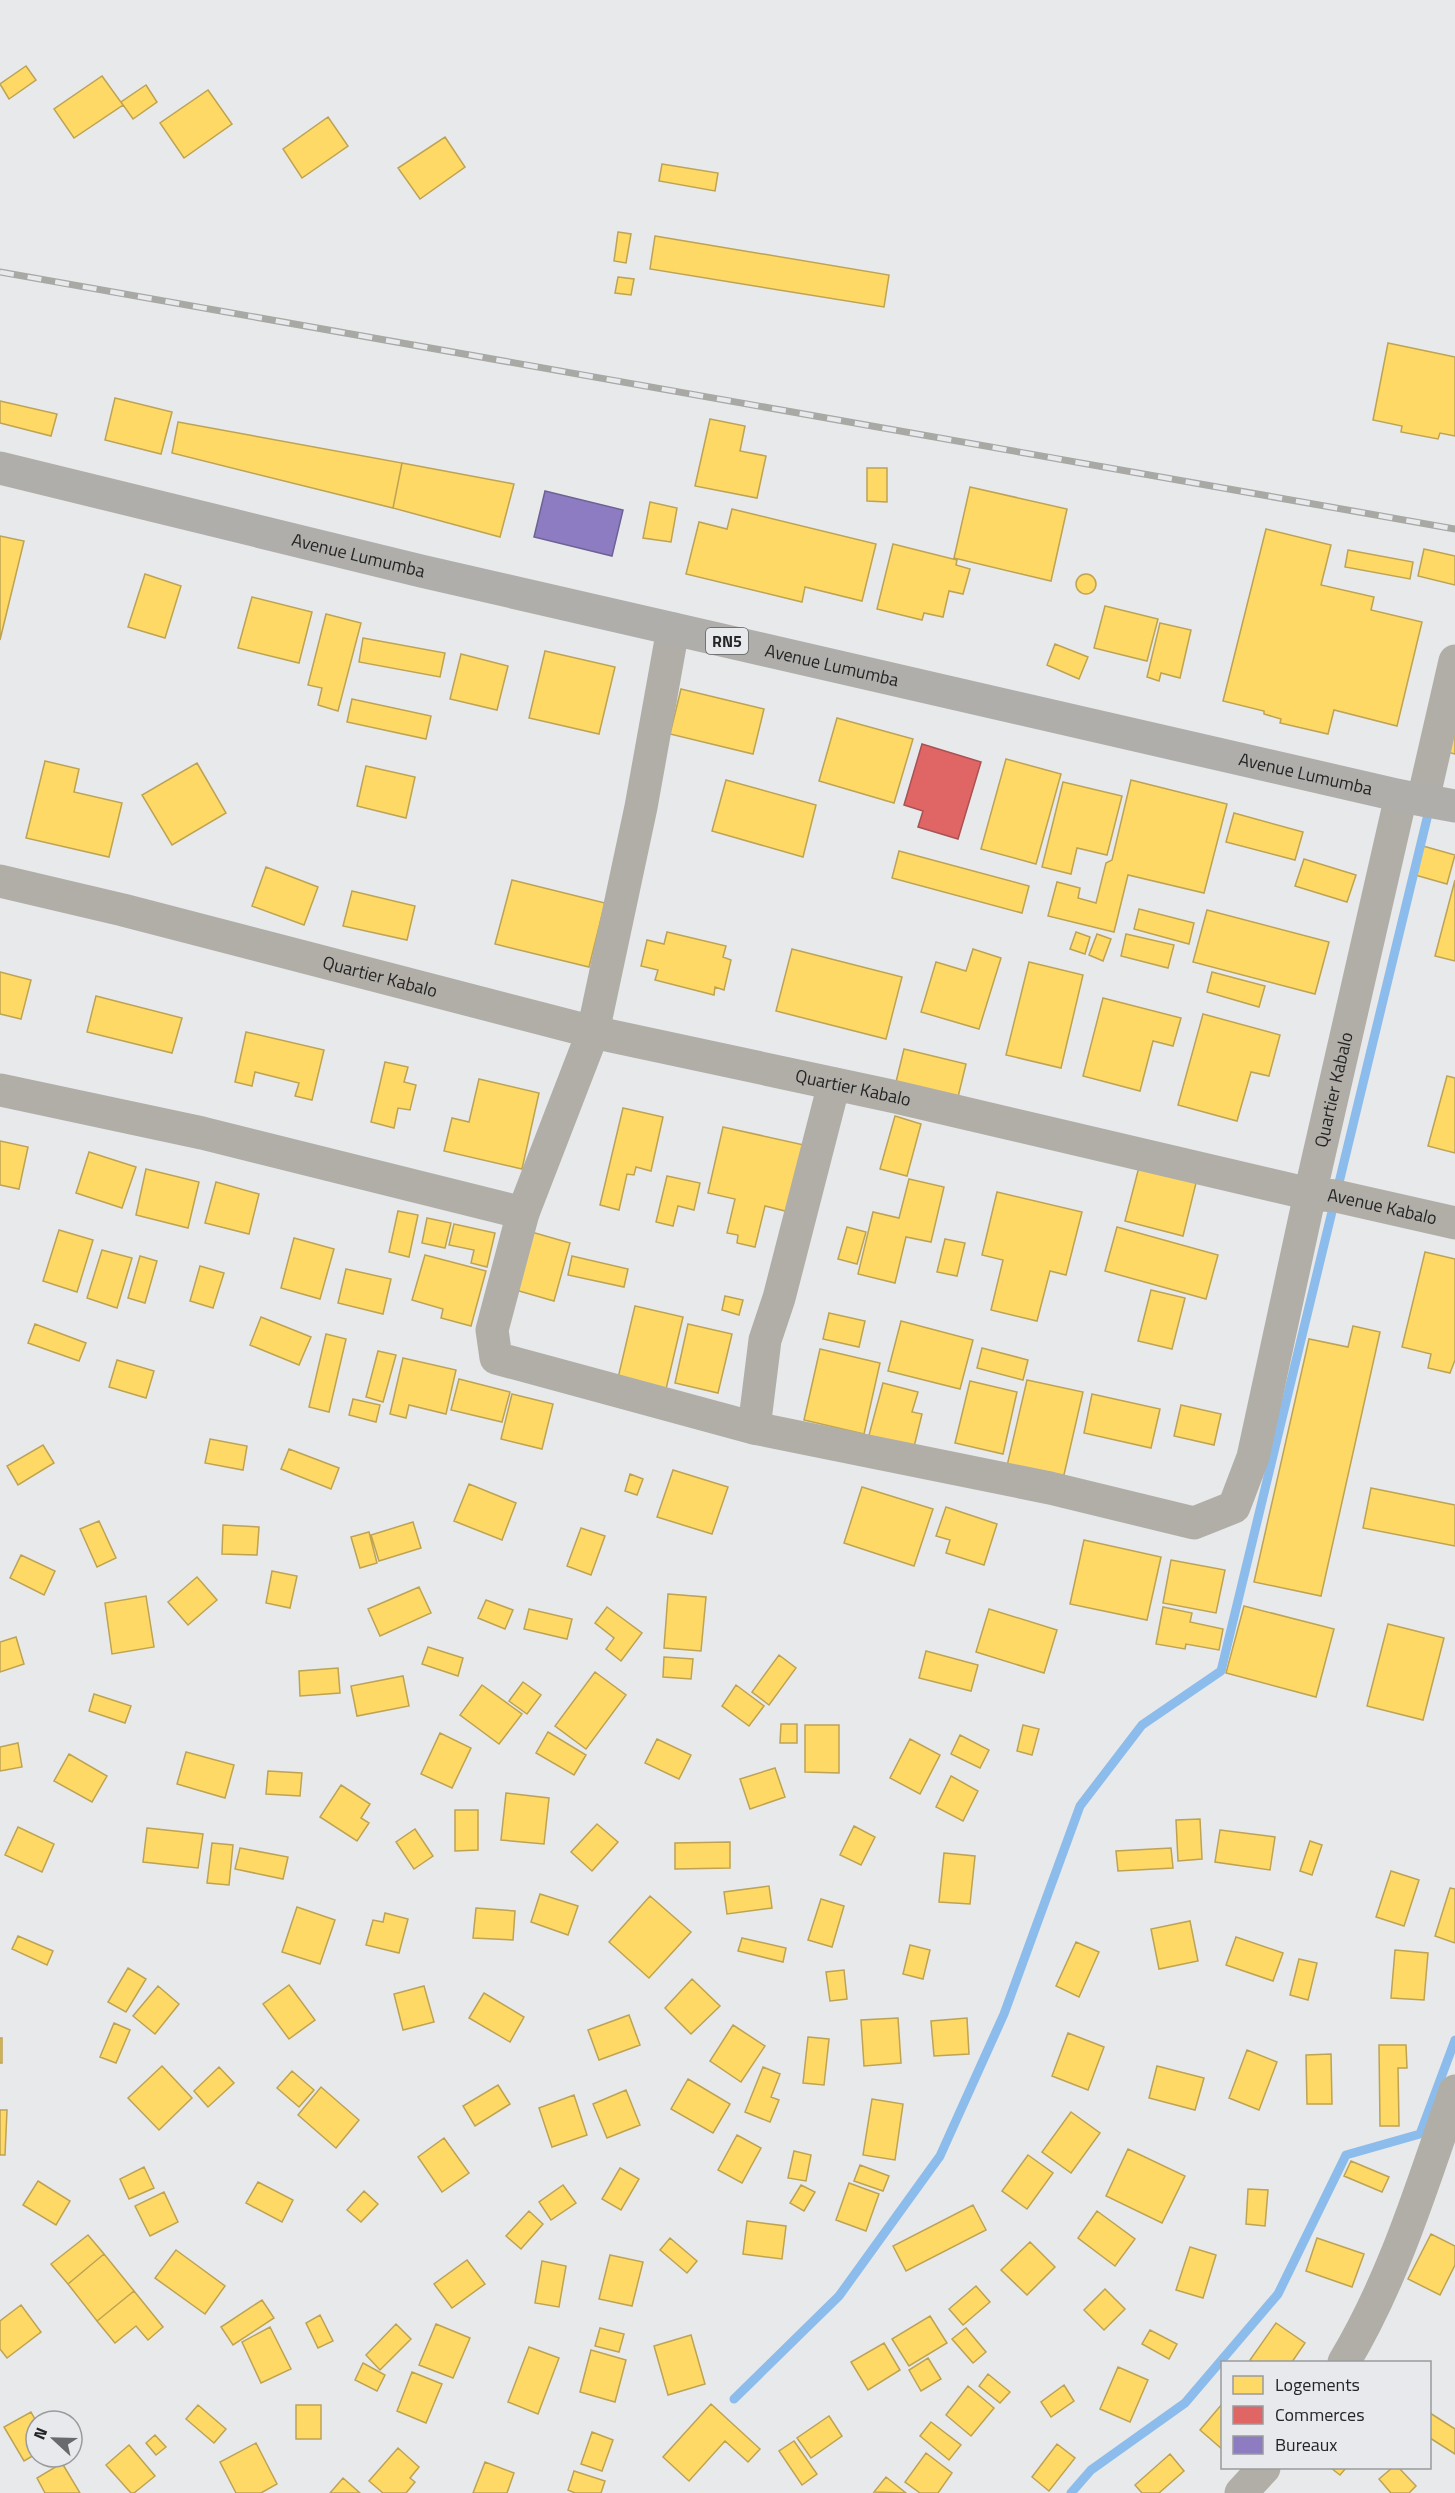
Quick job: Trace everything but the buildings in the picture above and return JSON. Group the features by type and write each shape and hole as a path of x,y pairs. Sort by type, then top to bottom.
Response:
{"highway":[{"name":"Avenue Lumumba","path":"0,468 421,572 1455,806"}],"street":[{"path":"673,629 641,807 593,1032 524,1213 492,1330 496,1358 754,1428 1050,1488 1194,1523 1233,1507 1253,1457 1310,1194"},
{"name":"Quartier Kabalo","path":"0,881 123,910 593,1032 834,1084 1310,1194 1412,798 1455,661"},
{"path":"754,1428 765,1340 779,1298 834,1084"},
{"path":"0,1090 202,1133 524,1213"},
{"name":"Avenue Kabalo","path":"1310,1194 1336,1196 1455,1223"},
{"path":"1345,2361 1365,2326 1392,2264 1455,2091"},
{"path":"1241,2493 1263,2469"}],"waterway":[{"path":"734,2399 839,2296 940,2156 1004,2014 1080,1806 1142,1725 1221,1671 1430,806"},
{"path":"1071,2493 1091,2470 1185,2403 1278,2294 1346,2155 1420,2134 1455,2040"}],"railway":[{"path":"0,272 1455,529"}]}
